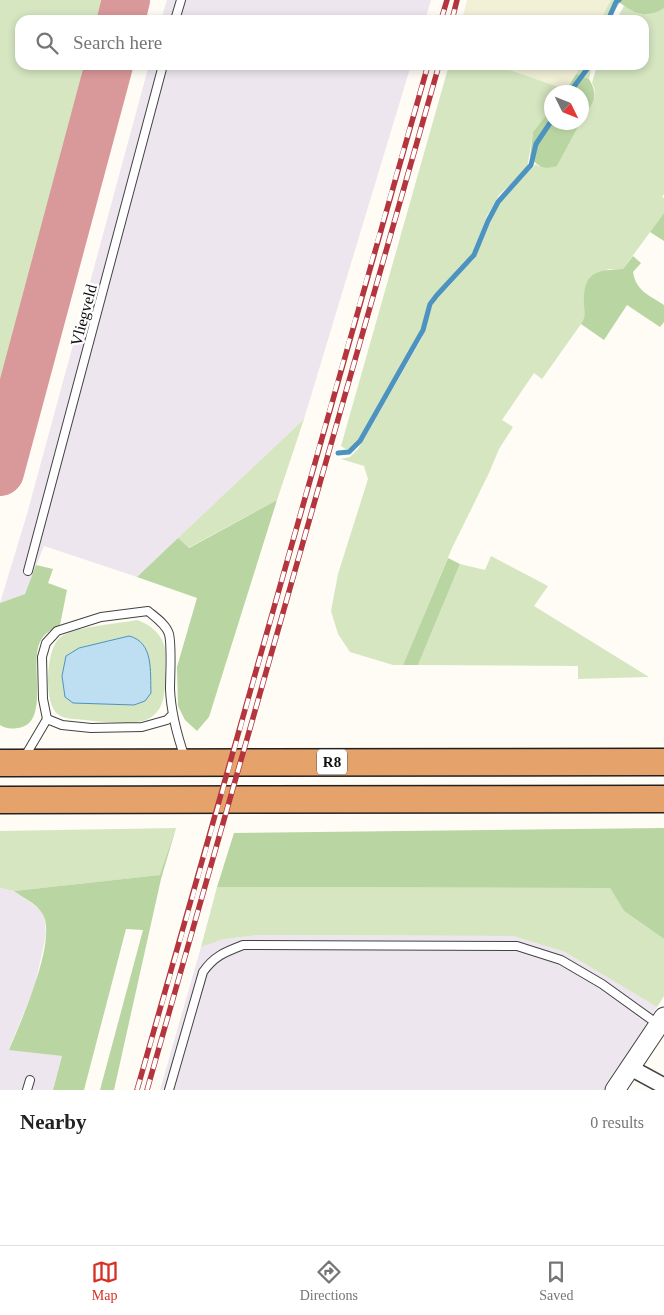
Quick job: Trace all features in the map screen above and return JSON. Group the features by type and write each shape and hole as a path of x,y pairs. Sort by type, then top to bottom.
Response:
{"highway":[{"name":"R8","path":"10,763 664,762"},
{"path":"0,800 664,799"}],"street":[{"path":"615,1090 662,1021"},
{"path":"629,1067 664,1086"}],"lane":[{"path":"176,15 181,0"},
{"name":"Vliegveld","path":"28,572 162,70"},
{"path":"47,719 43,699 42,657 46,643 57,631 101,617 148,611 164,624 169,634 170,688 174,724 186,762"},
{"path":"47,719 62,725 91,728 142,727 167,720 173,714"},
{"path":"10,763 47,719"},
{"path":"169,1090 204,972 211,962 224,952 243,945 517,946 561,960 662,1021"},
{"path":"27,1090 30,1080"}],"shaded area":[{"path":"167,0 431,0 426,15 162,15"},
{"path":"467,0 611,0 603,15 463,15"},
{"path":"148,70 409,70 304,419 137,577 44,546 25,594 0,603 27,514"},
{"path":"510,70 577,70 570,85 553,85"},
{"path":"0,888 14,891 44,914 46,935 35,985 9,1049 62,1056 53,1090 0,1090"},
{"path":"258,935 513,936 565,952 657,1007 605,1090 160,1090 201,947 224,939"}],"green space":[{"path":"0,0 110,0 106,15 15,15 15,70 92,70 0,414"},
{"path":"611,0 617,0 620,3 612,15 603,15"},
{"path":"617,0 664,0 664,8 652,14 640,13 628,8"},
{"path":"624,6 634,12 644,14 654,13 664,8 664,194 662,197 664,198 664,213 623,269 608,269 585,292 586,317 542,379 534,373 502,420 513,427 499,449 452,548 403,665 393,665 350,652 338,634 331,611 338,574 368,479 364,466 341,459 350,457 358,449 422,338 434,300 474,259 499,203 536,164 538,166 557,166 576,130 589,130 589,110 595,93 592,83 596,70 649,70 649,15 619,15"},
{"path":"448,70 510,70 553,85 544,85 544,118 533,132 527,169 499,195 487,216 471,257 428,302 422,326 414,342 355,445 347,450 341,446"},
{"path":"578,70 591,70 589,79 576,74"},
{"path":"576,74 589,79 595,96 589,110 589,85 569,85"},
{"path":"544,118 544,130 576,130 557,166 548,168 539,165 530,157 533,132"},
{"path":"664,213 664,241 650,232"},
{"path":"633,256 641,263 633,272 637,284 644,292 664,305 664,322 660,327 627,305 604,340 581,324 585,315 584,294 588,280 598,272 623,269"},
{"path":"304,419 277,500 188,548 178,538"},
{"path":"277,500 209,717 197,731 185,720 178,706 177,667 197,598 137,577 178,538 189,548"},
{"path":"491,556 548,586 534,606 649,677 578,679 578,666 418,665 460,564 485,570"},
{"path":"448,558 460,564 418,665 403,665"},
{"path":"36,565 53,569 48,583 67,590 60,625 44,636 37,652 37,705 34,716 28,724 18,728 9,728 0,725 0,603 25,594"},
{"path":"137,620 150,626 157,632 165,649 165,687 159,709 148,719 132,723 72,719 59,715 50,701 48,681 50,659 57,641 62,636 78,630","holes":["129,636 66,656 79,648"]},
{"path":"176,828 161,875 14,891 0,888 0,831"},
{"path":"176,828 161,879 114,1090 100,1090 143,930 126,929 84,1090 53,1090 62,1056 9,1050 36,981 46,941 46,925 42,913 33,903 14,891 160,875"},
{"path":"664,828 664,939 624,911 610,888 217,887 234,833"},
{"path":"217,887 610,888 624,911 664,939 664,996 657,1007 565,952 513,936 258,935 224,939 201,947"}],"water":[{"path":"129,636 143,644 149,659 151,693 145,701 134,705 73,703 65,697 62,676 66,656 79,648"}],"waterway":[{"path":"610,15 616,2 619,0"},
{"path":"575,85 586,70"},
{"path":"338,453 349,452 360,441 423,330 430,304 474,255 498,202 531,165 536,144 545,130"}],"taxiway":[{"path":"122,15 126,0"},
{"path":"0,472 108,70"}],"railway":[{"path":"442,15 447,0"},
{"path":"453,15 457,0"},
{"path":"137,1090 427,70"},
{"path":"147,1090 438,70"}]}
